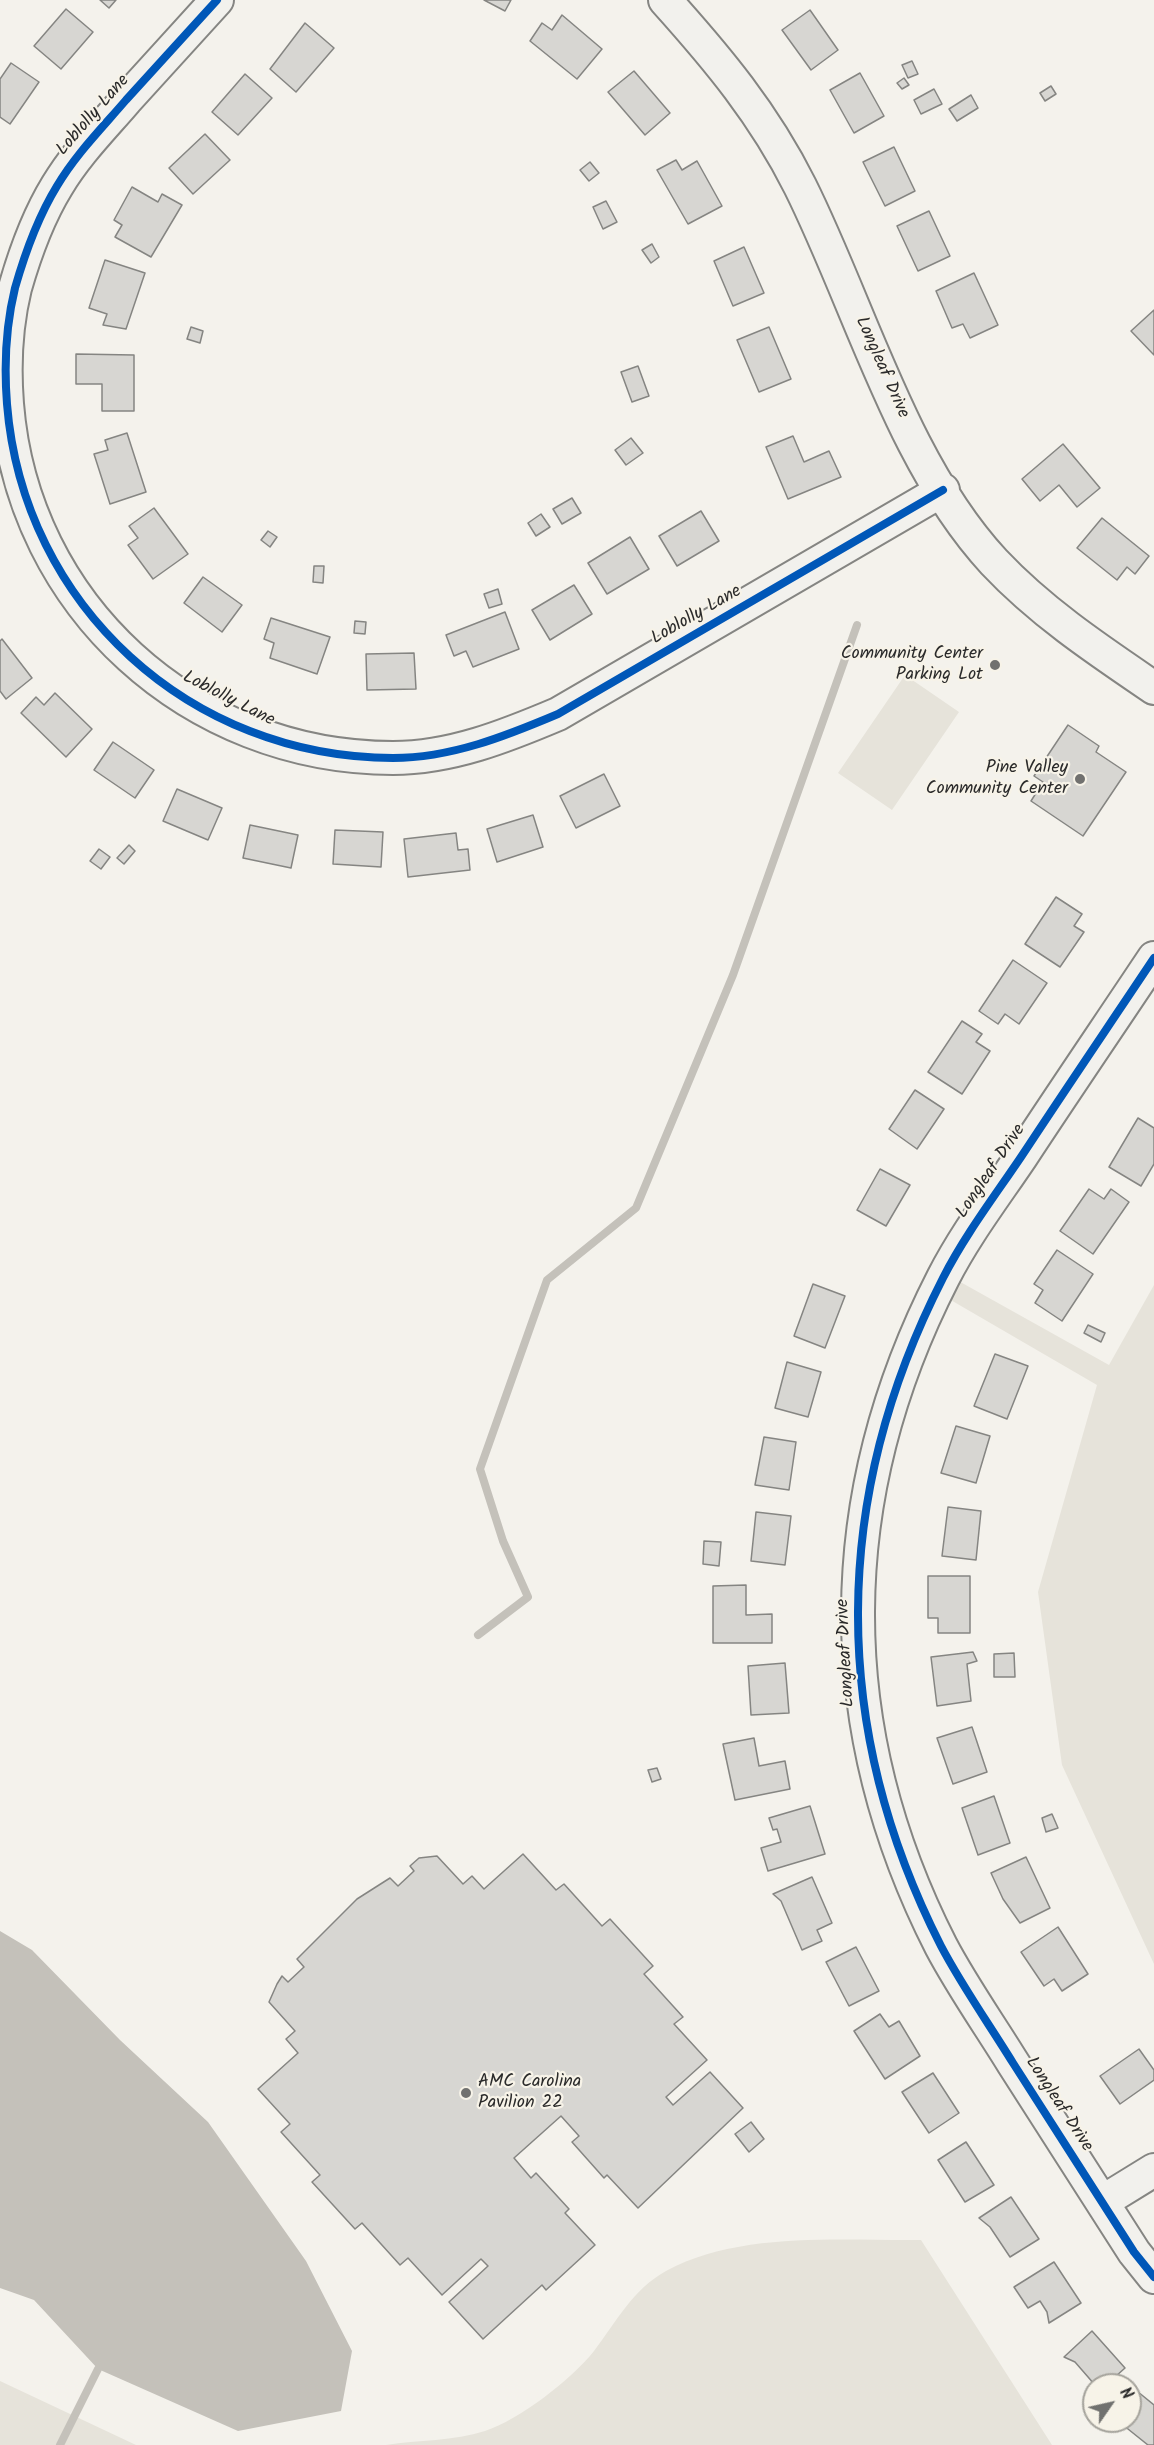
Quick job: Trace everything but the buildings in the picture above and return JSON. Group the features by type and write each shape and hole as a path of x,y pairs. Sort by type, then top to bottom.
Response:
{"street":[{"name":"Loblolly Lane","path":"217,0 79,153 56,187 34,230 15,290 5,376 10,438 21,489 40,537 68,587 100,628 137,664 179,694 235,723 296,747 346,756 396,759 457,750 509,735 558,714 943,490"},
{"name":"Longleaf Drive","path":"665,0 721,62 767,128 800,186 905,423 943,490 994,562 1030,597 1083,639 1154,688"},
{"name":"Longleaf Drive","path":"1154,958 983,1210 944,1276 897,1380 877,1446 864,1514 858,1627 867,1731 883,1800 908,1875 961,1981 1134,2252 1154,2277"},
{"path":"1102,2202 1154,2170"}],"shaded area":[{"path":"905,675 959,712 892,810 838,773"},
{"path":"955,1279 1109,1365 1154,1285 1154,1964 1062,1765 1038,1592 1097,1385 949,1299"},
{"path":"0,1931 32,1950 120,2040 208,2122 306,2261 352,2351 341,2411 238,2431 98,2369 34,2300 0,2288"},
{"path":"921,2240 1052,2445 386,2445 448,2439 473,2434 499,2426 513,2418 559,2386 584,2362 644,2287 666,2271 695,2258 726,2249 791,2241"},
{"path":"0,2381 136,2445 0,2445"}],"waterway":[{"path":"478,1635 528,1597 503,1541 480,1469 547,1280 636,1208 733,975 857,625"},
{"path":"60,2445 98,2369"}],"cycle path":[{"path":"217,0 126,100 72,163 57,186 33,236 15,288 6,360 7,404 20,477 46,545 83,605 130,657 186,699 250,731 319,751 393,758 457,750 558,714 943,490"},
{"path":"1154,958 970,1231 943,1278 906,1361 880,1444 864,1528 858,1612 863,1696 878,1780 904,1863 941,1946 967,1990 1134,2252 1154,2277"}],"place":[{"name":"Community Center Parking Lot","path":"995,665"},
{"name":"Pine Valley Community Center","path":"1080,779"},
{"name":"AMC Carolina Pavilion 22","path":"466,2093"}]}
